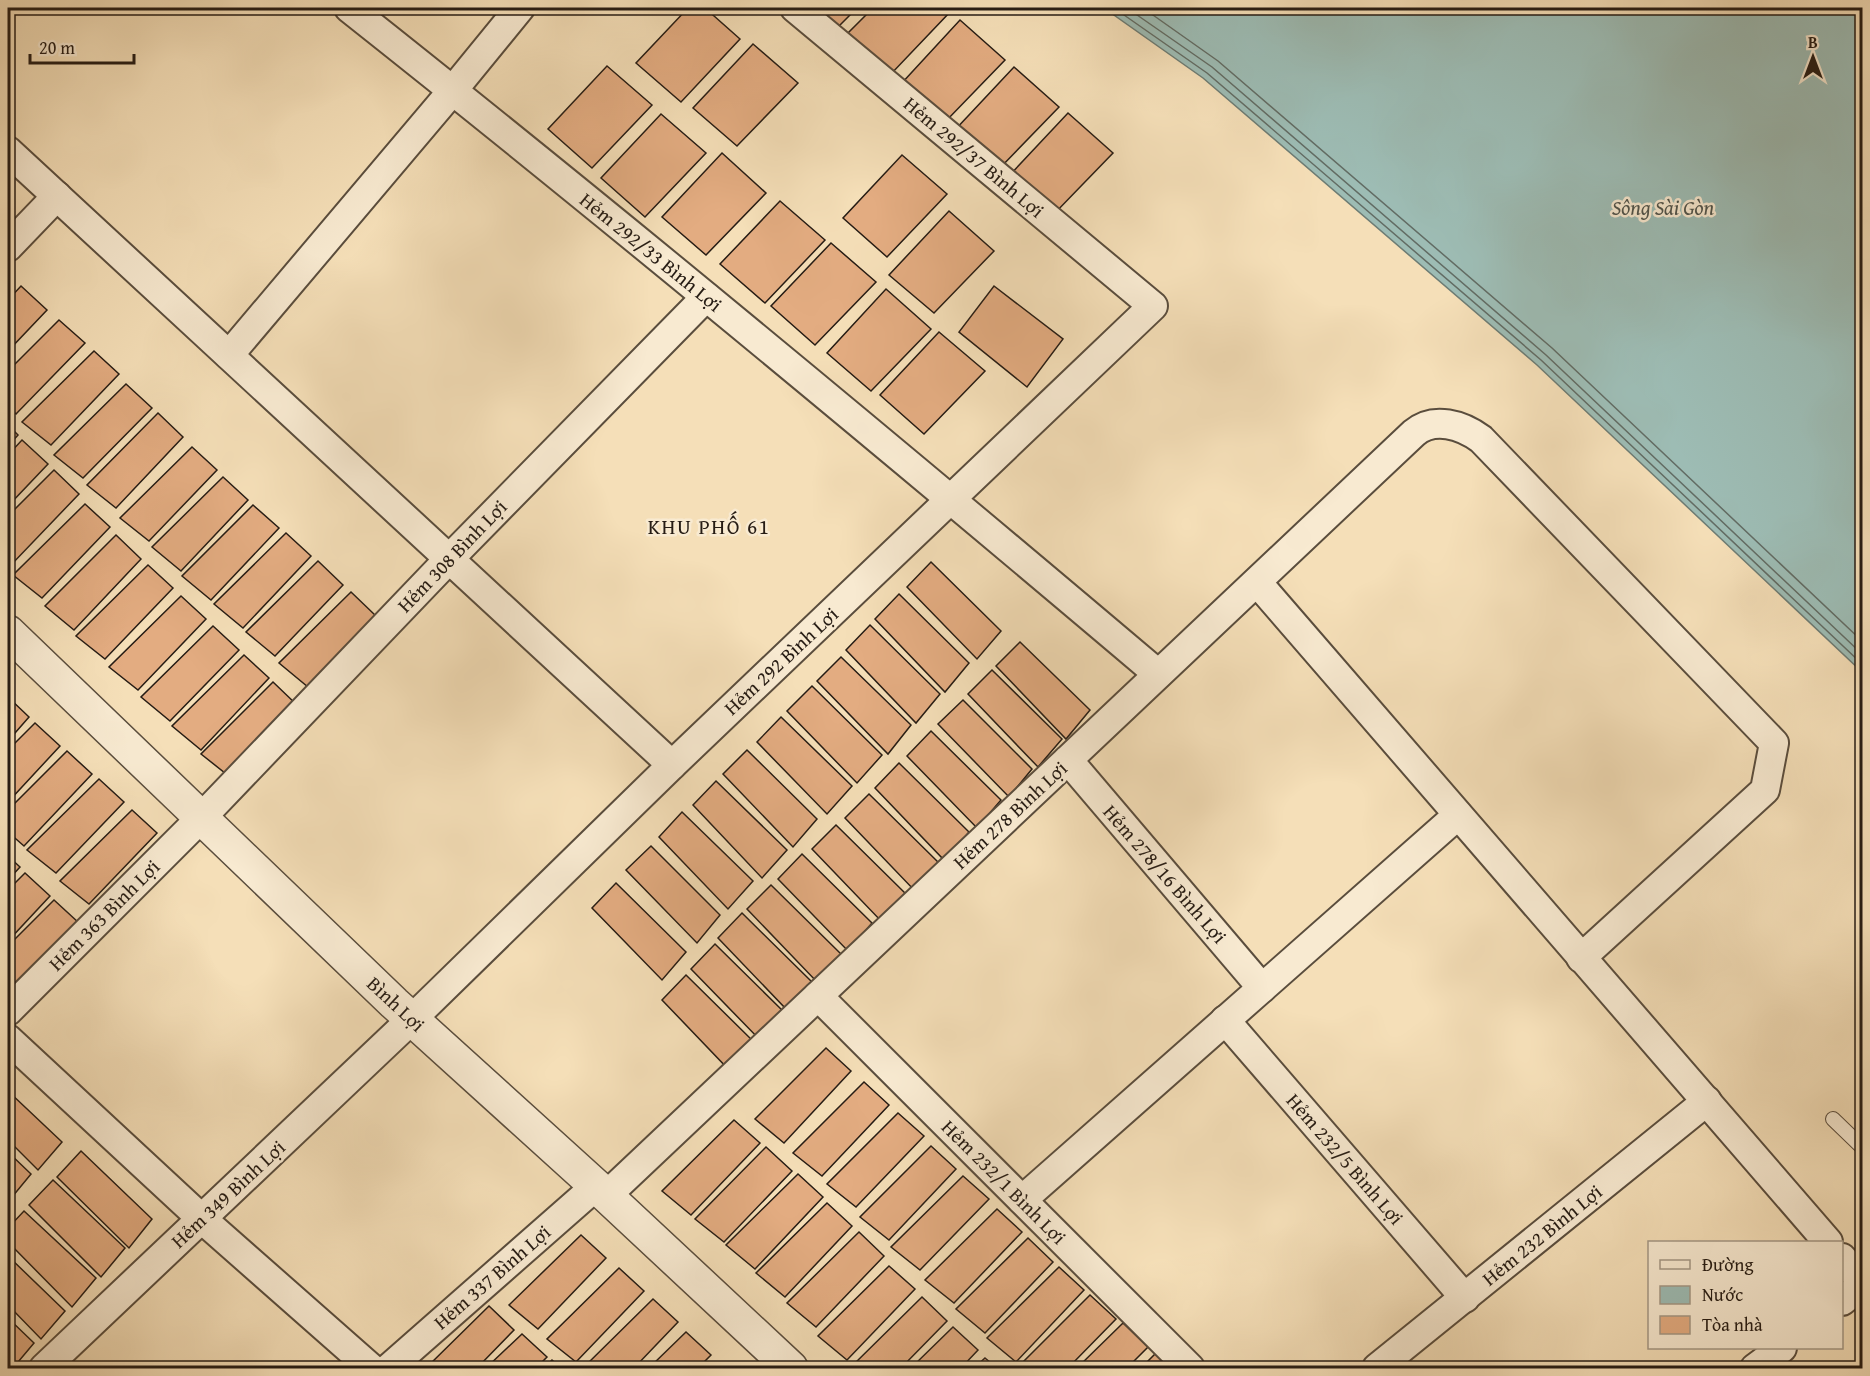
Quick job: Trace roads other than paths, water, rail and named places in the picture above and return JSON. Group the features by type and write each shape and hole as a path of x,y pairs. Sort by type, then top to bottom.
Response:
{"street":[{"name":"Hẻm 292/33 Bình Lợi","path":"349,8 706,297 1158,674"},
{"path":"229,355 520,8"},
{"name":"Hẻm 292/37 Bình Lợi","path":"795,8 1154,306"},
{"path":"8,150 672,765"},
{"path":"8,247 57,196"},
{"name":"Hẻm 308 Bình Lợi","path":"201,818 449,559 706,297"},
{"name":"Hẻm 292 Bình Lợi","path":"412,1019 672,765 1154,306"},
{"name":"Hẻm 278 Bình Lợi","path":"601,1191 818,996 1158,674 1414,434 1427,425 1438,424 1465,429 1481,439 1774,743 1766,790 1581,958"},
{"path":"1257,582 1827,1241"},
{"name":"Bình Lợi","path":"8,632 412,1019 601,1191 790,1368"},
{"name":"Hẻm 278/16 Bình Lợi","path":"1068,760 1262,988"},
{"path":"1022,1200 1458,815"},
{"name":"Hẻm 363 Bình Lợi","path":"8,1011 201,818"},
{"name":"Hẻm 232/1 Bình Lợi","path":"818,996 1190,1368"},
{"name":"Hẻm 349 Bình Lợi","path":"44,1368 412,1019"},
{"name":"Hẻm 232/5 Bình Lợi","path":"1225,1020 1465,1298"},
{"path":"8,1039 202,1219 371,1368"},
{"name":"Hẻm 232 Bình Lợi","path":"1377,1368 1707,1101"},
{"name":"Hẻm 337 Bình Lợi","path":"389,1368 601,1191"},
{"path":"1843,1259 1863,1283 1843,1300"},
{"path":"1755,1368 1779,1349"}],"lane":[{"path":"1833,1119 1863,1147"}],"water":[{"name":"Sông Sài Gòn","path":"1104,8 1862,8 1862,672 1537,365 1203,78"}],"district":[{"name":"KHU PHỐ 61","path":"709,527"}]}
